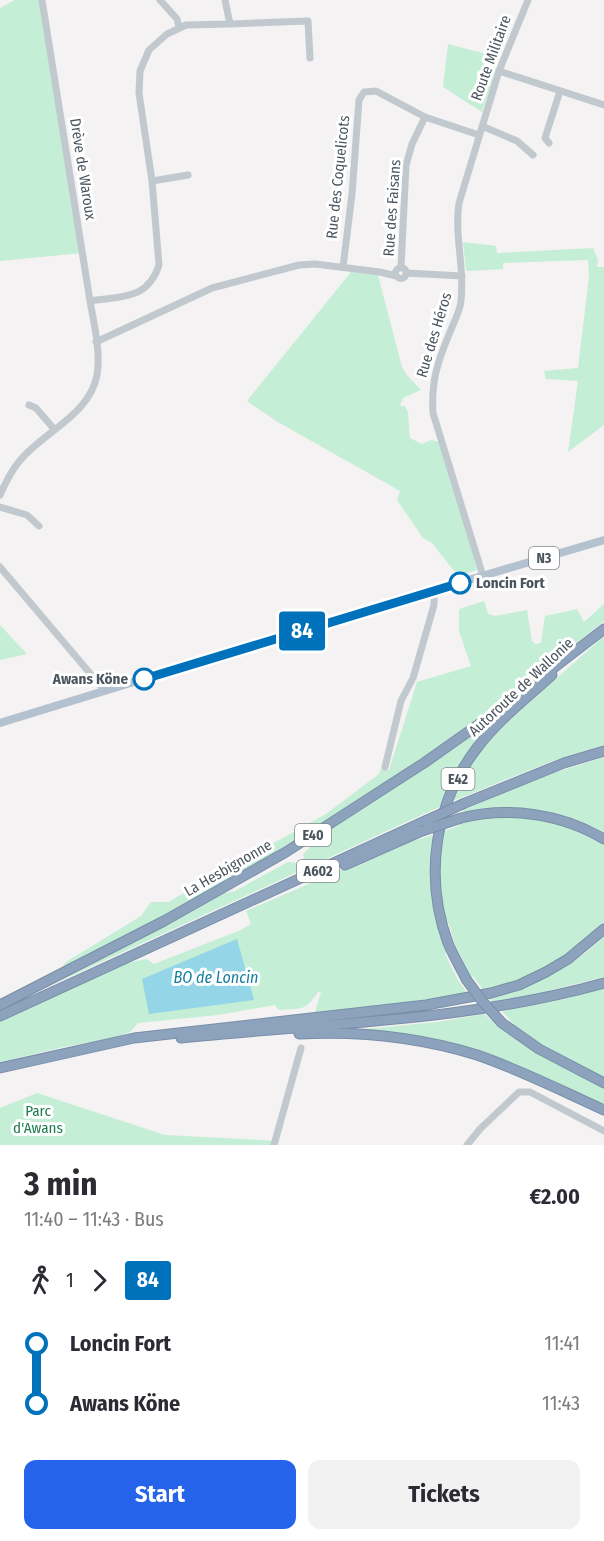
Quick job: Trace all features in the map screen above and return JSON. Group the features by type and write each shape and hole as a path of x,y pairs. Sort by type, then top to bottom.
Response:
{"highway":[{"name":"Autoroute de Wallonie","path":"604,630 493,729 468,760 444,808 436,848 437,896 448,942 466,979 502,1023 539,1049 604,1083"},
{"name":"La Hesbignonne","path":"0,1005 164,921 286,852 424,764 604,630"},
{"path":"0,1016 211,920 222,919 424,826 465,803 564,763 604,751"},
{"path":"424,826 492,813 529,814 566,822 604,839"},
{"path":"0,1068 134,1038 426,1005 491,993 519,985 546,972 575,954 604,929"},
{"path":"122,1042 136,1043 479,1011 604,983"},
{"path":"252,1032 261,1036 361,1034 432,1044 476,1055 506,1066 604,1110"}],"main road":[{"name":"N3","path":"0,723 604,540"}],"street":[{"name":"Drève de Waroux","path":"0,495 23,457 82,406 93,391 98,374 96,342 42,0"},
{"path":"160,0 177,19 179,27"},
{"path":"225,0 230,24"},
{"name":"Route Militaire","path":"479,135 499,71 528,0"},
{"path":"90,302 143,291 155,277 159,265 152,181 139,93 140,71 144,60 158,40 179,27 308,21 310,58"},
{"path":"499,71 604,105"},
{"name":"Rue des Coquelicots","path":"343,267 352,194 359,100 364,92 376,91 425,117"},
{"path":"549,142 545,138 560,91"},
{"path":"425,117 479,135"},
{"name":"Rue des Faisans","path":"404,270 406,165 412,144 425,117"},
{"path":"482,126 517,141 533,155"},
{"name":"Rue des Héros","path":"479,135 457,213 462,276 460,304 438,361 432,398 434,413 483,576"},
{"path":"152,181 188,175"},
{"path":"96,342 212,288 299,265 343,267 396,276 396,270 462,276"},
{"path":"28,405 36,408 54,429"},
{"path":"0,471 7,480"},
{"path":"0,507 27,515 39,526"},
{"path":"0,567 105,692"},
{"path":"385,767 401,701 413,678 434,605 434,591"},
{"path":"274,1145 301,1048"},
{"path":"467,1145 480,1129 519,1092 530,1092 604,1131"}],"green space":[{"path":"15,0 40,0 82,253 0,261 0,8"},
{"path":"448,44 486,54 483,64 496,70 482,112 443,87"},
{"path":"463,242 496,246 497,253 593,248 598,260 597,267 604,267 604,425 568,452 578,381 546,379 544,371 578,368 589,277 588,260 503,263 503,269 468,271 466,270"},
{"path":"351,272 378,275 402,367 421,390 403,398 400,406 405,406 408,412 410,438 422,444 431,440 443,443 477,570 458,576 432,543 423,538 397,500 400,491 276,421 247,401"},
{"path":"484,601 488,614 495,616 527,610 532,641 535,644 541,643 545,616 577,609 584,622 604,604 604,621 447,741 324,823 228,880 62,968 66,962 141,916 151,902 168,902 326,814 379,774 381,769 389,770 417,682 471,666 459,631 459,609"},
{"path":"0,625 27,654 0,660"},
{"path":"604,636 604,745 550,762 450,802 457,785 483,744"},
{"path":"492,721 461,760 439,807 47,987 46,985 220,894 235,891 288,862 298,863 304,858 303,854 325,833"},
{"path":"604,757 604,833 570,818 535,810 499,809 463,812 463,810 538,778"},
{"path":"489,817 535,819 561,825 604,844 604,924 577,948 548,966 518,980 484,991 473,976 471,977 454,942 449,924 445,920 438,877 442,832 458,826 463,821"},
{"path":"432,835 433,894 438,923 447,952 445,954 468,994 314,1015 321,992 318,992 310,1003 298,1009 279,1010 275,1005 218,1015 138,1023 130,1032 113,1038 0,1062 0,1020 127,963 147,959 154,964 241,930 251,924 246,911 415,838 417,840"},
{"path":"604,936 604,977 515,999 492,1002 490,999 521,989 551,975 579,958"},
{"path":"604,988 604,1078 542,1047 514,1025 502,1011 565,999"},
{"path":"484,1014 512,1037 604,1088 604,1106 512,1065 355,1030 437,1022"},
{"name":"Parc d'Awans","path":"37,1093 165,1135 278,1141 276,1145 0,1145 0,1108"}],"water":[{"name":"BO de Loncin","path":"237,939 254,1000 149,1014 142,979"}],"bus line":[{"name":"84","path":"144,679 460,583"}],"place":[{"name":"Loncin Fort","path":"460,583"},
{"name":"Awans Köne","path":"144,679"}]}
